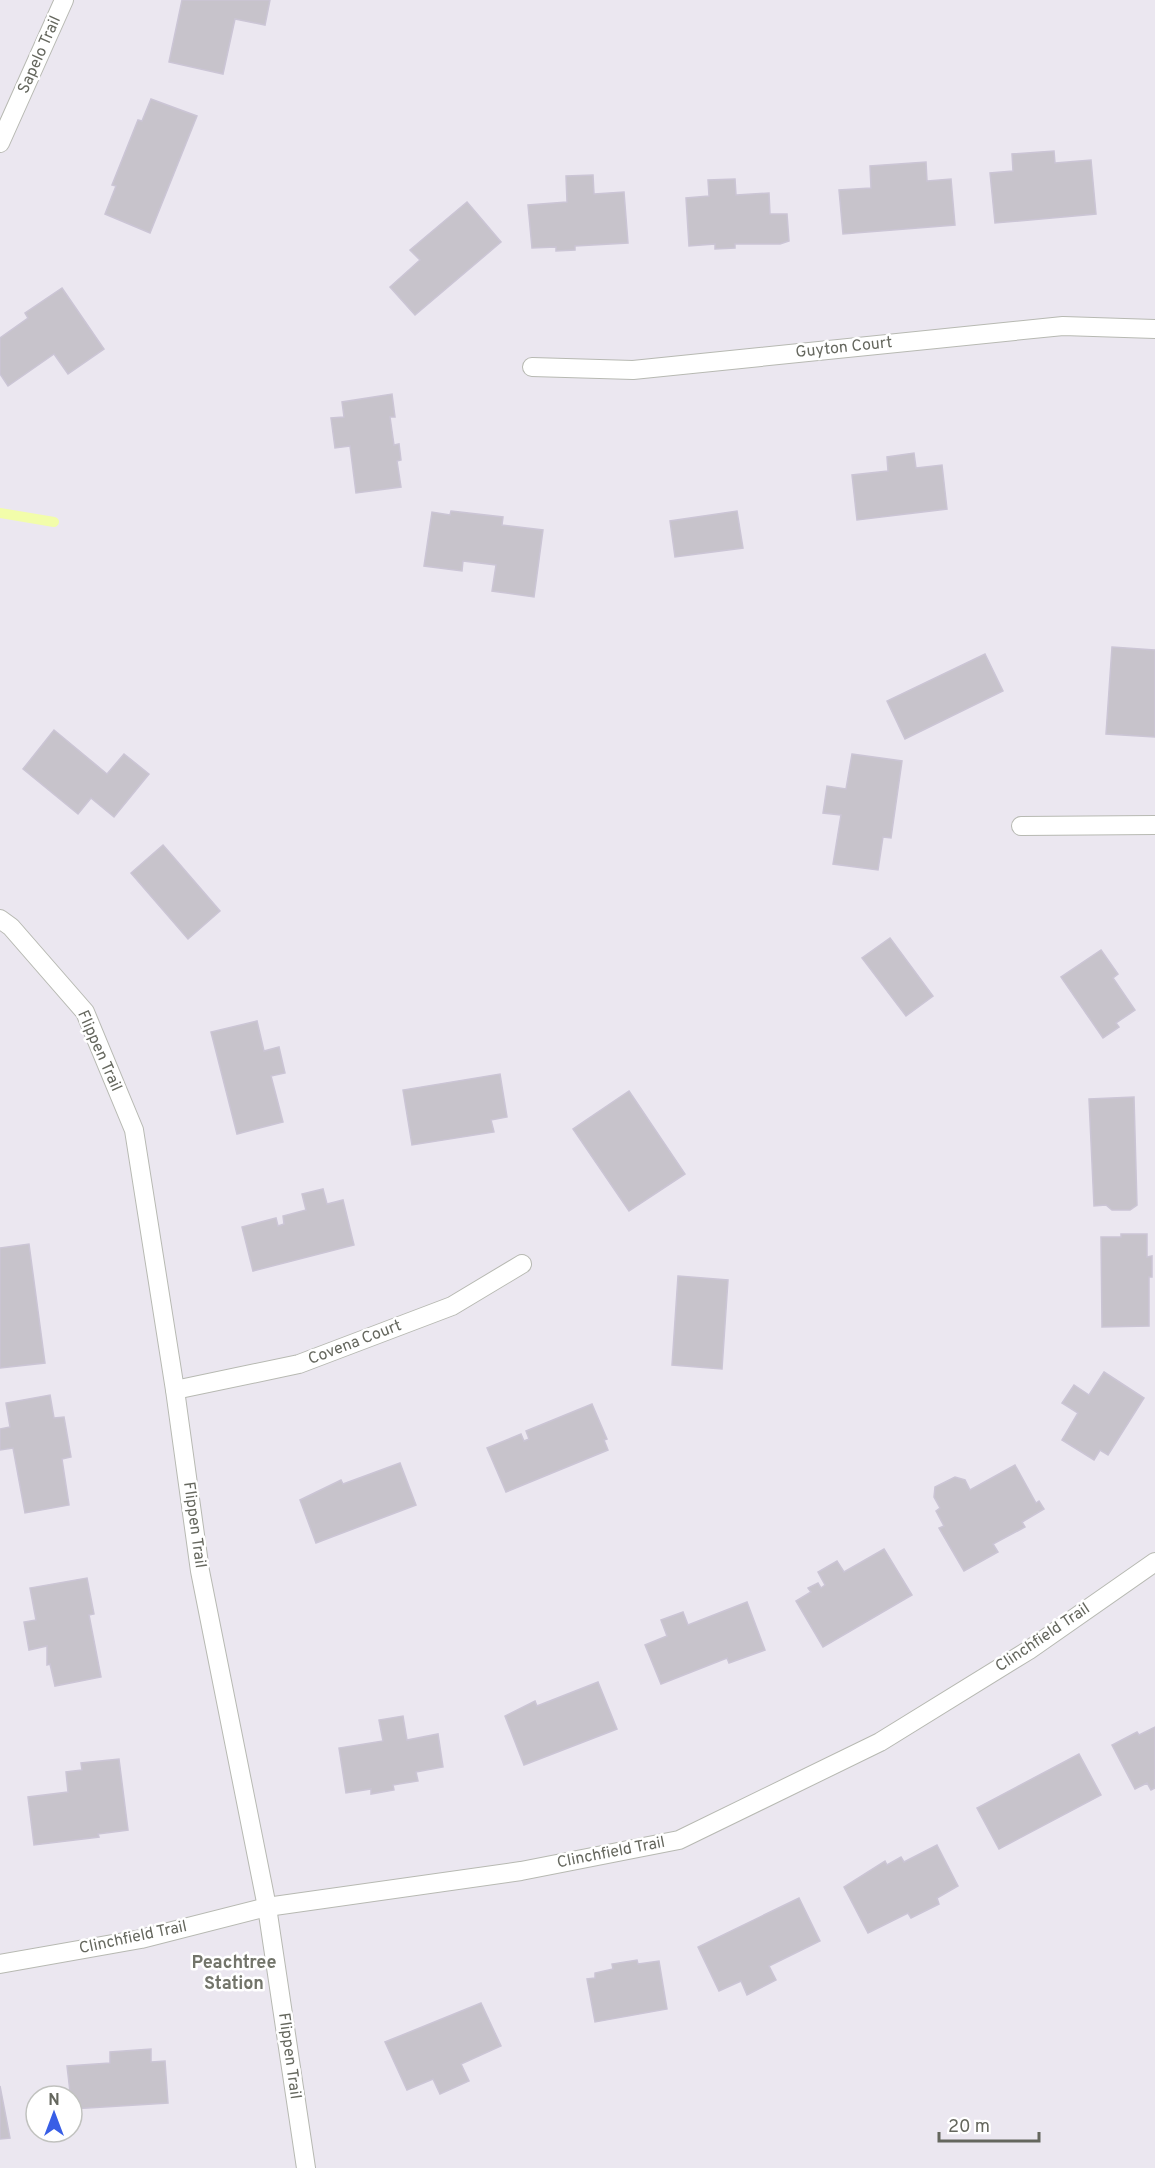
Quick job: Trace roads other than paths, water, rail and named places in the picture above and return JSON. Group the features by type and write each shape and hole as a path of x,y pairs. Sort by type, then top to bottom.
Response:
{"street":[{"name":"Sapelo Trail","path":"0,143 64,0"},
{"name":"Guyton Court","path":"532,367 633,370 1063,326 1155,329"},
{"path":"1021,826 1155,825"},
{"name":"Flippen Trail","path":"0,919 11,927 85,1012 134,1130 176,1390 200,1570 267,1907 306,2168"},
{"name":"Covena Court","path":"176,1390 299,1364 452,1306 522,1264"},
{"name":"Clinchfield Trail","path":"0,1964 141,1939 267,1907 521,1871 679,1840 880,1742 1029,1650 1155,1562"}],"waterway":[{"path":"0,513 54,522"}],"district":[{"name":"Peachtree Station","path":"234,1973"}]}
